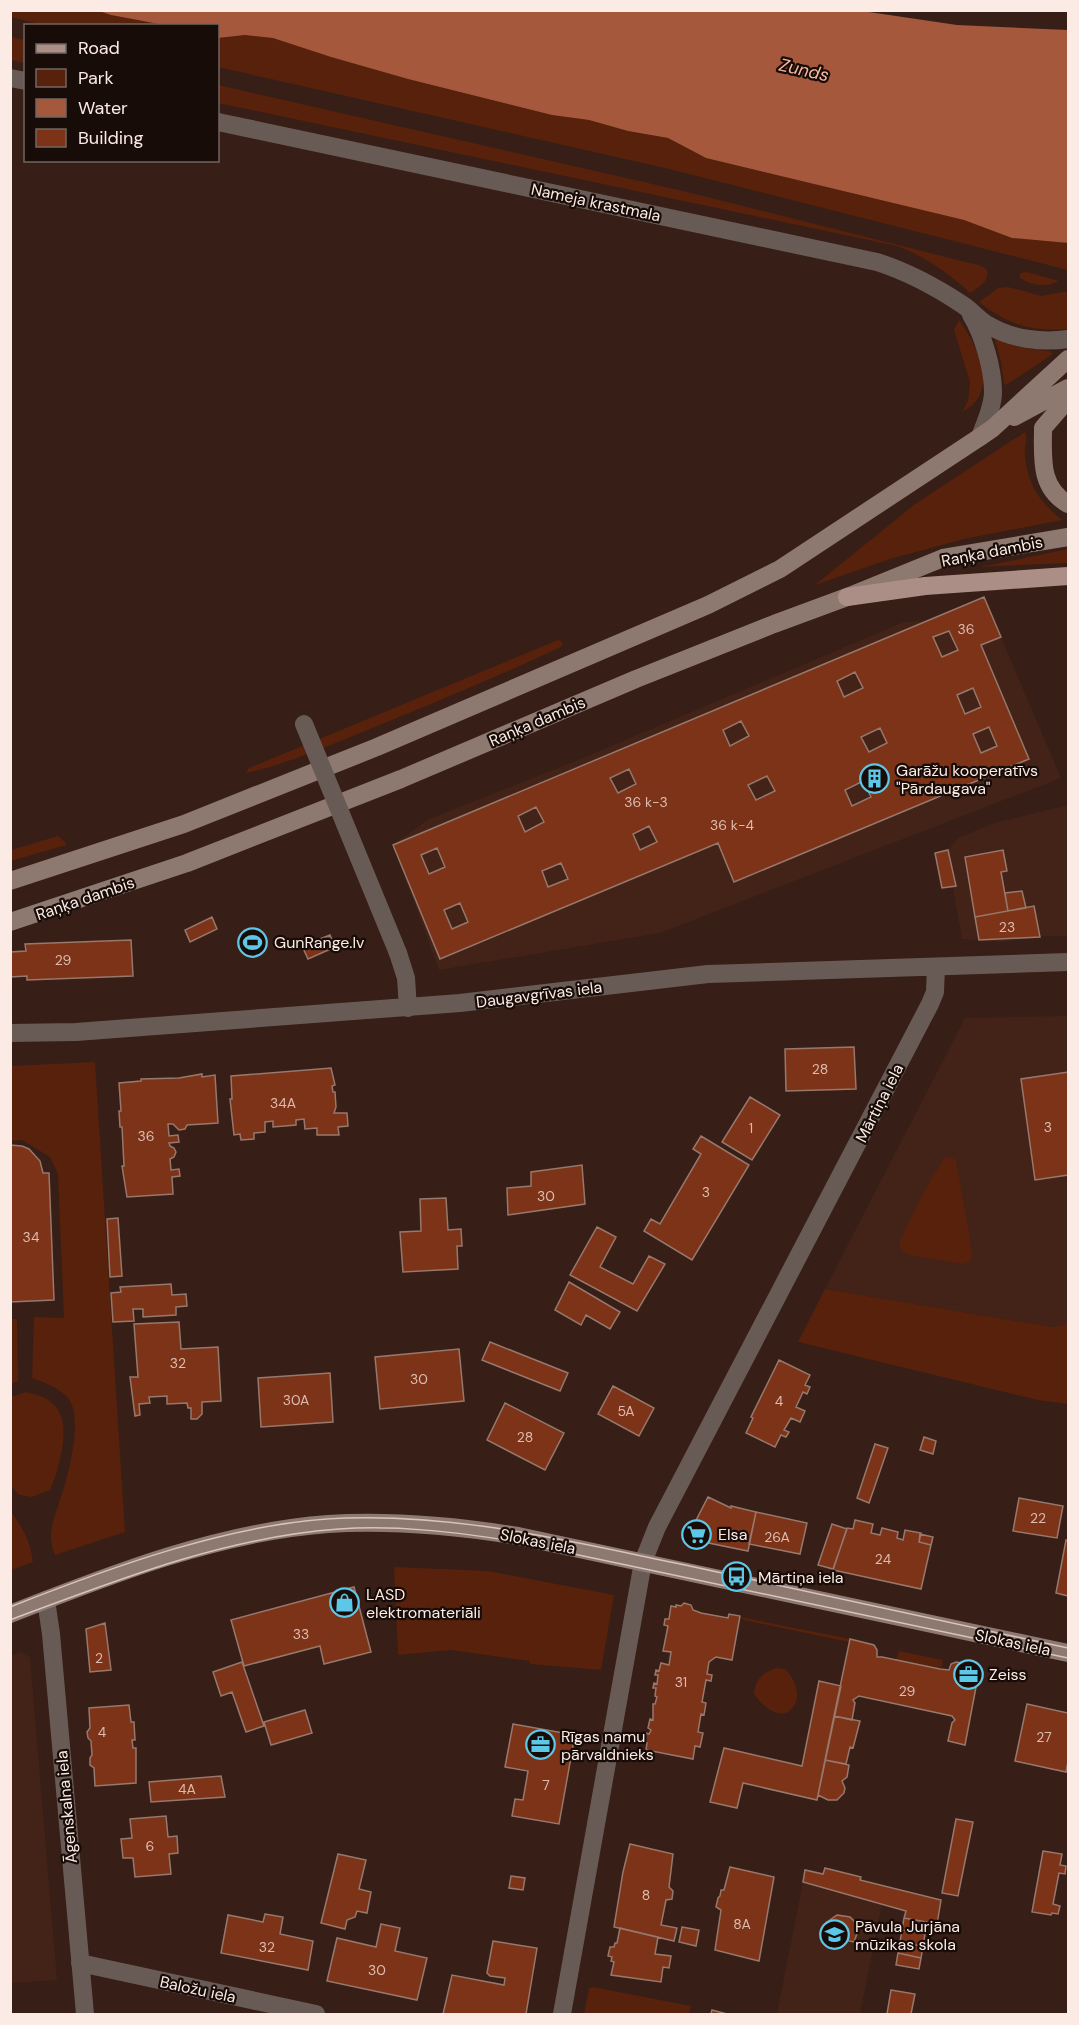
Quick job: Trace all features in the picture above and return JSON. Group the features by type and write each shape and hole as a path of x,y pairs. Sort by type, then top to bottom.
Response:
{"main road":[{"path":"987,432 1068,359"},
{"path":"10,881 195,820 377,747 708,605 780,569 987,432 1068,388"},
{"path":"1068,399 1043,428 1043,471 1050,487 1068,504"},
{"name":"Raņķa dambis","path":"10,922 197,859 401,779 690,657 943,558 1068,537"},
{"path":"847,597 925,586 1068,576"},
{"name":"Slokas iela","path":"10,1614 185,1552 249,1536 326,1524 383,1523 477,1529 1068,1653"}],"street":[{"name":"Nameja krastmala","path":"219,122 877,262 905,271 965,306 987,324 1005,334 1041,340 1068,339"},
{"path":"965,306 979,329 991,377 993,393 987,432"},
{"path":"304,724 398,953 406,978 408,1008"},
{"name":"Daugavgrīvas iela","path":"10,1034 76,1032 460,1004 708,974 1068,962"},
{"name":"Mārtiņa iela","path":"562,2014 643,1562 657,1527 930,1004 935,992 936,967"},
{"name":"Āgenskalna iela","path":"46,1600 85,2014"},
{"name":"Baložu iela","path":"80,1963 316,2014"}],"shaded area":[{"name":"Garāžu kooperatīvs \"Pārdaugava\"","path":"984,597 1061,778 660,933 439,970 393,845 429,819 571,763 904,622 927,621"},
{"path":"1068,805 1068,936 1040,936 1003,942 962,939 953,887 942,888 935,853 948,850 958,838 994,823"},
{"path":"1068,1016 1068,1324 1053,1327 825,1289 965,1018"},
{"path":"20,1652 30,1657 57,1980 11,1983 10,1656"},
{"name":"Pāvula Jurjāna mūzikas skola","path":"803,1882 882,1904 860,2014 777,2014"}],"green space":[{"path":"11,11 99,11 159,24 38,24 11,17"},
{"path":"245,35 273,38 408,79 552,115 589,120 628,131 668,138 706,158 964,220 1012,238 1068,243 1068,270 669,169 219,67 219,38"},
{"path":"11,37 24,40 24,63 11,60"},
{"path":"219,85 683,191 982,266 987,270 987,278 983,284 970,293 936,266 897,246 219,103"},
{"path":"1027,272 1059,281 1049,285 1034,284 1019,277 1021,273"},
{"path":"1008,287 1042,296 1068,291 1068,329 1031,328 1021,325 1000,316 979,302 998,288"},
{"path":"959,320 979,355 983,381 981,393 974,403 962,412 968,401 970,382 954,330"},
{"path":"997,338 1030,349 1050,351 1053,354 1006,385 995,340"},
{"path":"1025,432 1026,465 1032,484 1041,499 1062,520 964,539 890,559 815,585 915,504"},
{"path":"1068,549 1068,563 980,567"},
{"path":"558,640 563,643 561,647 471,687 314,752 246,773 249,768"},
{"path":"58,836 66,845 11,861 11,850"},
{"path":"95,1062 125,1532 55,1555 51,1540 52,1526 71,1461 75,1419 73,1407 64,1394 32,1378 34,1317 64,1318 58,1174 50,1157 22,1140 11,1141 10,1066"},
{"path":"951,1157 956,1160 972,1251 971,1260 964,1264 909,1255 902,1250 899,1244 931,1179 944,1159"},
{"path":"825,1289 1053,1327 1068,1324 1068,1404 1038,1400 798,1342"},
{"path":"11,1319 17,1319 18,1381 11,1384"},
{"path":"26,1392 47,1399 54,1405 59,1411 63,1428 62,1450 50,1490 32,1497 19,1495 11,1486 11,1397"},
{"path":"10,1510 25,1534 33,1562 11,1570"},
{"path":"394,1567 488,1571 614,1595 601,1670 530,1664 530,1661 450,1650 398,1655"},
{"path":"740,1617 850,1639 849,1642 744,1620"},
{"path":"899,1651 943,1660 941,1668 896,1660"},
{"path":"776,1668 785,1669 789,1673 797,1690 794,1707 784,1713 769,1709 754,1693 761,1677"},
{"path":"589,1988 691,2006 689,2014 584,2014"}],"water":[{"name":"Zunds","path":"99,11 862,11 957,25 1068,30 1068,243 1012,238 964,220 706,158 668,138 628,131 589,120 552,115 408,79 273,38 245,35 219,38 219,24 159,24"}],"building":[{"name":"Garāžu kooperatīvs \"Pārdaugava\"","path":"984,597 1001,637 981,645 1029,759 734,882 718,843 440,959 393,845","holes":["949,631 958,650 942,657 933,637","855,672 863,688 844,697 837,681","973,688 981,707 965,714 957,695","741,721 749,736 730,746 723,730","989,727 997,746 981,753 973,734","880,728 887,743 869,752 861,737","629,769 636,784 618,793 610,778","767,776 775,791 756,800 748,785","863,781 871,797 852,806 845,790","536,807 544,822 525,832 518,816","649,826 657,842 640,850 633,834","437,848 445,867 429,874 421,855","561,863 568,879 548,887 542,871","460,903 468,922 452,929 444,910"]},
{"path":"948,850 956,886 942,888 935,853"},
{"path":"1003,850 1007,871 1001,872 1008,911 975,917 965,857"},
{"path":"1022,891 1026,908 1008,911 1005,893"},
{"path":"1034,906 1040,937 979,940 975,917"},
{"path":"212,917 217,929 190,942 185,930"},
{"path":"330,935 335,947 308,959 302,946"},
{"path":"131,940 133,976 27,980 27,976 10,977 10,952 26,951 25,944"},
{"path":"854,1047 856,1089 786,1091 785,1049"},
{"path":"331,1068 335,1085 332,1086 335,1092 334,1113 347,1113 348,1126 338,1127 339,1135 317,1135 317,1128 305,1129 304,1119 296,1120 296,1125 273,1127 273,1121 265,1122 265,1132 254,1133 254,1139 241,1140 240,1134 234,1135 230,1099 232,1099 231,1076"},
{"path":"1068,1072 1068,1175 1035,1180 1021,1079"},
{"path":"202,1074 202,1077 215,1075 218,1123 187,1125 185,1129 179,1130 173,1124 168,1124 169,1136 178,1135 179,1142 169,1143 176,1152 170,1159 171,1170 179,1169 180,1176 172,1177 173,1194 127,1197 122,1166 124,1166 119,1083"},
{"path":"750,1097 780,1115 752,1160 722,1142"},
{"path":"701,1136 749,1165 692,1260 644,1231 651,1219 660,1224 701,1154 693,1149"},
{"path":"10,1145 29,1149 40,1161 43,1173 49,1173 54,1300 10,1302"},
{"path":"582,1165 585,1204 508,1215 507,1188 531,1186 531,1172"},
{"path":"446,1198 448,1230 461,1229 462,1246 457,1246 458,1269 403,1272 400,1232 421,1231 420,1199"},
{"path":"118,1218 122,1276 110,1277 107,1219"},
{"path":"597,1227 616,1237 600,1267 633,1284 649,1256 665,1264 637,1311 570,1275"},
{"path":"569,1282 620,1312 610,1329 586,1315 581,1325 555,1310"},
{"path":"171,1284 172,1295 186,1294 187,1306 176,1307 176,1315 143,1317 143,1309 133,1309 134,1321 113,1322 111,1293 121,1292 120,1287"},
{"path":"179,1322 181,1349 218,1347 221,1401 202,1402 202,1414 197,1419 191,1419 191,1408 188,1408 187,1403 167,1404 167,1396 149,1397 150,1403 139,1404 140,1415 135,1416 130,1377 138,1377 134,1324"},
{"path":"490,1342 568,1373 560,1391 482,1360"},
{"path":"459,1349 464,1401 380,1409 375,1357"},
{"path":"779,1360 810,1375 805,1385 810,1387 807,1394 803,1392 796,1407 805,1411 800,1422 791,1418 784,1430 789,1432 786,1437 781,1435 775,1447 746,1433 753,1418 751,1417"},
{"path":"330,1373 333,1422 261,1427 258,1378"},
{"path":"613,1386 654,1408 639,1436 598,1414"},
{"path":"505,1403 564,1433 545,1470 487,1440"},
{"path":"924,1437 936,1441 933,1454 920,1450"},
{"path":"875,1444 888,1448 869,1503 857,1498"},
{"path":"708,1497 731,1508 731,1506 756,1512 748,1551 694,1540 690,1532"},
{"path":"1019,1498 1063,1506 1057,1538 1013,1531"},
{"path":"756,1512 807,1523 800,1554 749,1544"},
{"path":"855,1520 873,1524 871,1533 880,1535 882,1528 898,1532 897,1538 903,1540 905,1530 921,1533 919,1542 931,1545 921,1589 833,1570 847,1528 853,1529"},
{"path":"832,1524 847,1529 833,1569 818,1565"},
{"path":"920,1534 933,1537 931,1545 919,1542"},
{"path":"1066,1540 1068,1541 1068,1596 1056,1593"},
{"path":"354,1587 371,1652 324,1664 320,1646 244,1666 231,1620"},
{"path":"684,1603 691,1605 693,1610 701,1613 728,1618 729,1614 740,1616 732,1660 716,1657 709,1662 707,1674 712,1675 711,1681 706,1680 702,1702 706,1703 704,1715 701,1714 698,1732 703,1733 700,1747 695,1746 693,1759 646,1750 647,1743 645,1742 646,1733 649,1734 651,1730 648,1728 650,1719 653,1720 653,1704 657,1697 655,1696 656,1688 653,1688 654,1683 657,1684 656,1670 659,1671 661,1663 669,1665 671,1652 663,1651 668,1626 664,1625 665,1619 669,1619 671,1606 681,1606"},
{"path":"105,1623 111,1670 90,1672 86,1629"},
{"path":"850,1639 874,1645 877,1657 949,1670 951,1664 956,1662 980,1666 965,1745 948,1741 952,1723 955,1720 952,1716 859,1696 853,1700 855,1703 852,1720 834,1716"},
{"path":"242,1662 264,1726 246,1732 232,1692 221,1696 213,1672"},
{"path":"819,1681 841,1686 817,1800 743,1783 737,1808 710,1802 724,1748 802,1766"},
{"path":"1027,1704 1068,1713 1066,1772 1015,1761"},
{"path":"129,1705 131,1722 134,1722 135,1740 132,1740 133,1748 136,1748 136,1783 95,1786 94,1768 90,1765 91,1741 87,1732 90,1728 89,1708"},
{"path":"305,1710 312,1733 271,1745 264,1722"},
{"path":"834,1716 860,1721 846,1764 825,1760"},
{"path":"513,1724 575,1735 559,1824 512,1816 515,1799 523,1800 528,1771 505,1767"},
{"path":"825,1760 849,1765 847,1777 842,1781 845,1788 844,1793 837,1800 828,1800 818,1795"},
{"path":"221,1776 225,1797 151,1802 149,1782"},
{"path":"166,1816 168,1837 177,1836 178,1853 169,1854 171,1874 135,1877 133,1858 123,1858 121,1839 132,1838 130,1819"},
{"path":"956,1819 973,1822 958,1896 942,1893"},
{"path":"630,1844 673,1854 669,1887 673,1891 672,1899 666,1900 661,1925 677,1928 674,1941 614,1927"},
{"path":"1043,1851 1062,1854 1060,1865 1066,1866 1065,1874 1059,1873 1053,1904 1060,1906 1058,1914 1032,1912"},
{"path":"338,1854 366,1860 359,1889 371,1892 367,1913 357,1911 355,1917 347,1920 345,1929 321,1923"},
{"path":"730,1867 774,1877 759,1961 715,1950 721,1910 716,1907 721,1890 724,1890"},
{"path":"825,1868 861,1877 860,1880 941,1900 937,1924 904,1918 906,1911 803,1882 805,1870 823,1874"},
{"path":"511,1876 525,1878 523,1890 509,1888"},
{"path":"265,1914 283,1917 280,1934 313,1941 308,1970 221,1953 228,1915 263,1922"},
{"path":"837,1915 850,1917 854,1921 858,1931 854,1942 825,1936 824,1928 827,1922"},
{"path":"904,1918 927,1922 925,1934 902,1930"},
{"path":"381,1924 400,1928 395,1951 427,1958 417,2000 327,1981 337,1938 376,1947"},
{"path":"682,1927 699,1930 696,1946 679,1942"},
{"path":"620,1928 658,1937 655,1954 671,1956 669,1968 663,1967 661,1982 611,1975 614,1962 611,1961 612,1957 608,1956 610,1947 614,1947 617,1943"},
{"path":"902,1930 925,1934 923,1946 900,1942"},
{"path":"493,1941 537,1948 526,2014 443,2014 452,1975 504,1985 505,1978 490,1976 487,1973"},
{"path":"900,1942 923,1946 921,1958 898,1953"},
{"path":"898,1953 921,1958 919,1969 896,1965"},
{"path":"891,1990 915,1994 911,2014 887,2014"},
{"path":"712,2010 727,2014 711,2014"}],"tram line":[{"path":"10,1607 132,1562 218,1537 304,1521 389,1518 474,1525 559,1539 1068,1648"},
{"path":"10,1620 172,1562 255,1541 339,1529 404,1529 448,1532 512,1541 1068,1658"}],"place":[{"name":"Garāžu kooperatīvs \"Pārdaugava\"","path":"875,779"},
{"name":"GunRange.lv","path":"253,942"},
{"name":"Elsa","path":"697,1534"},
{"name":"Mārtiņa iela","path":"737,1577"},
{"name":"LASD elektromateriāli","path":"345,1603"},
{"name":"Zeiss","path":"968,1674"},
{"name":"Rīgas namu pārvaldnieks","path":"540,1745"},
{"name":"Pāvula Jurjāna mūzikas skola","path":"834,1935"}]}
